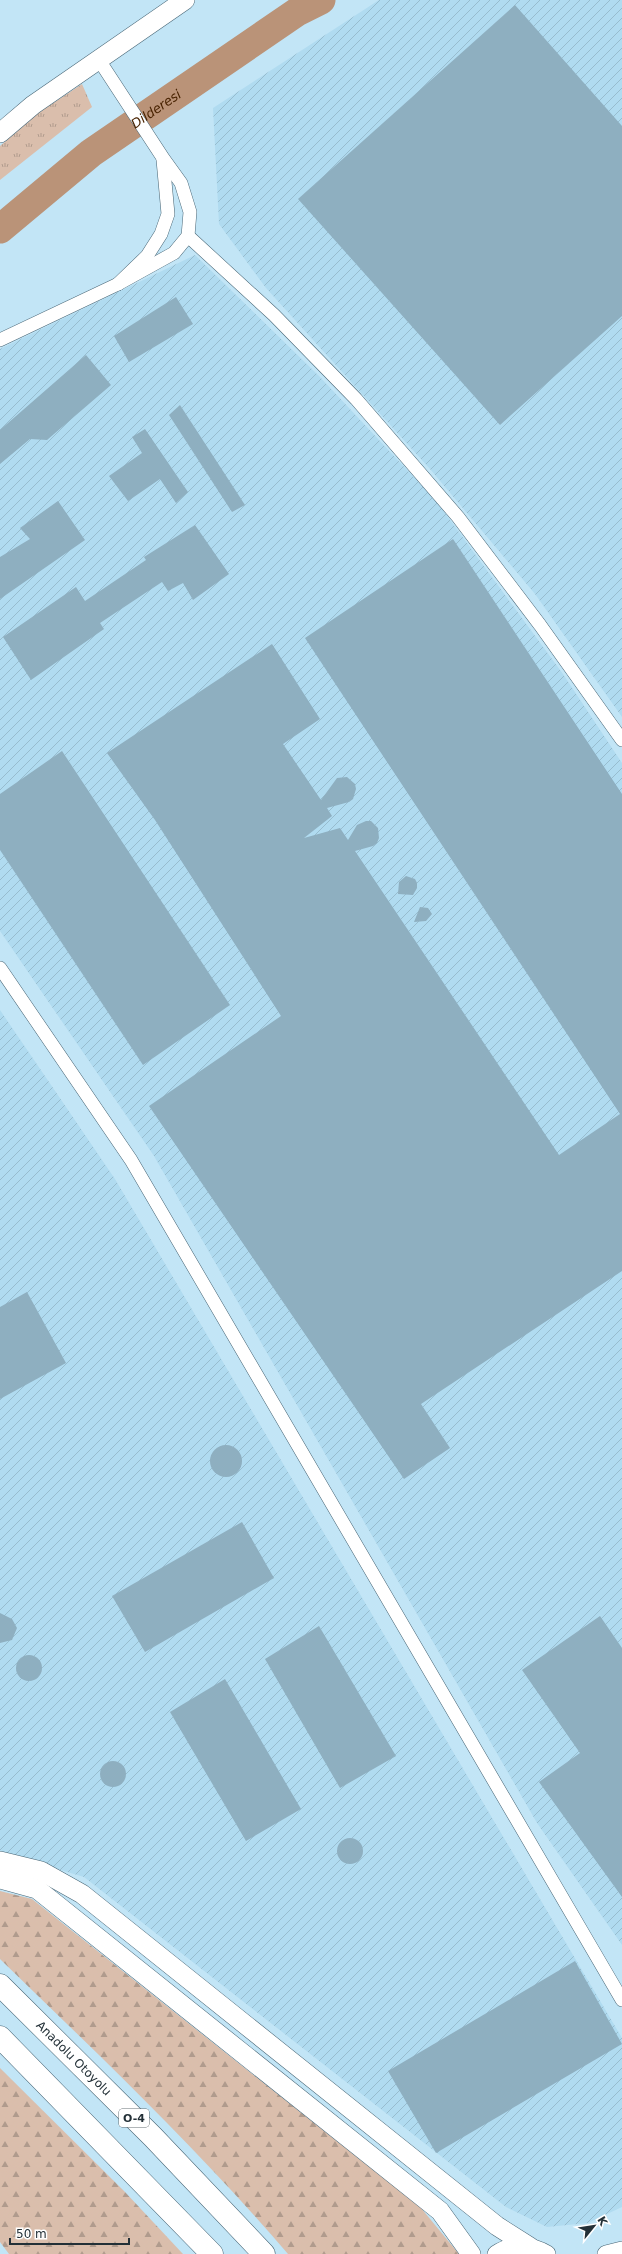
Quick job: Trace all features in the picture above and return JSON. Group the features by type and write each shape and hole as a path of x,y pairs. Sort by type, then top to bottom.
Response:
{"highway":[{"name":"Anadolu Otoyolu","path":"0,1985 153,2137 264,2254"},
{"path":"0,2037 212,2254"}],"main road":[{"path":"0,133 33,105 103,68 186,0"},
{"path":"0,1861 41,1871 82,1894 497,2226 538,2250"},
{"path":"0,1879 37,1889 440,2211 471,2254"}],"street":[{"path":"0,340 118,284 174,253 188,236 190,212 181,183 103,68"},
{"path":"118,284 147,256 161,234 168,214 163,158"},
{"path":"188,236 274,315 345,388 448,505 540,625 622,740"},
{"path":"0,968 131,1160 622,2000"},
{"path":"496,2254 510,2247 538,2250"},
{"path":"606,2254 622,2250"}],"shaded area":[{"path":"379,0 622,0 622,717 535,594 430,469 266,288 219,224 213,108"},
{"path":"195,255 320,377 437,502 563,674 622,763 622,1945 537,1823 154,1156 0,931 0,349"},
{"path":"0,1010 115,1179 622,2038 622,2207 588,2223 547,2227 506,2207 84,1877 0,1852"}],"green space":[{"path":"82,84 92,107 0,180 0,146 38,113"},
{"path":"0,1891 32,1899 421,2208 459,2254 288,2254 184,2140 0,1959"},
{"path":"0,2068 125,2192 183,2254 9,2254 0,2242"}],"building":[{"path":"515,5 622,126 622,316 500,425 298,199"},
{"path":"176,297 193,324 129,362 114,336"},
{"path":"86,355 111,385 47,440 30,439 0,464 0,430"},
{"path":"180,405 245,505 232,512 169,415"},
{"path":"145,429 188,492 176,503 160,479 128,501 109,476 142,453 132,437"},
{"path":"58,501 85,540 0,599 0,557 30,539 20,528"},
{"path":"195,525 229,574 193,600 183,583 168,591 162,582 100,623 104,629 31,680 3,637 76,587 85,601 146,560 144,557"},
{"path":"453,539 622,794 622,1271 421,1404 450,1448 404,1479 149,1106 281,1016 155,820 107,753 272,644 320,719 283,744 321,800 337,778 347,777 355,784 356,789 353,799 349,802 327,808 332,816 304,838 340,828 348,840 357,825 366,821 371,821 378,828 379,838 377,843 373,846 355,851 559,1155 620,1114 305,638"},
{"path":"62,751 230,1005 143,1065 0,850 0,794"},
{"path":"406,876 415,879 417,883 417,888 413,895 398,894 399,882"},
{"path":"420,907 428,908 432,914 426,921 414,922"},
{"path":"27,1292 66,1363 0,1399 0,1307"},
{"path":"223,1445 229,1445 238,1449 242,1461 238,1473 229,1477 223,1477 214,1473 210,1464 210,1458 214,1449"},
{"path":"242,1522 274,1578 145,1652 112,1596"},
{"path":"0,1613 12,1619 17,1628 12,1640 0,1643"},
{"path":"600,1616 622,1648 622,1897 539,1782 580,1753 522,1670"},
{"path":"319,1626 396,1756 340,1788 265,1659"},
{"path":"29,1655 38,1659 42,1668 38,1677 29,1681 20,1677 16,1668 20,1659"},
{"path":"225,1679 301,1809 246,1841 170,1712"},
{"path":"113,1761 122,1765 126,1774 122,1783 113,1787 104,1783 100,1774 104,1765"},
{"path":"350,1838 359,1842 363,1851 359,1860 350,1864 341,1860 337,1851 341,1842"},
{"path":"575,1961 622,2044 436,2153 388,2071"}],"waterway":[{"name":"Dilderesi","path":"0,229 91,153 297,12 321,0"}]}
